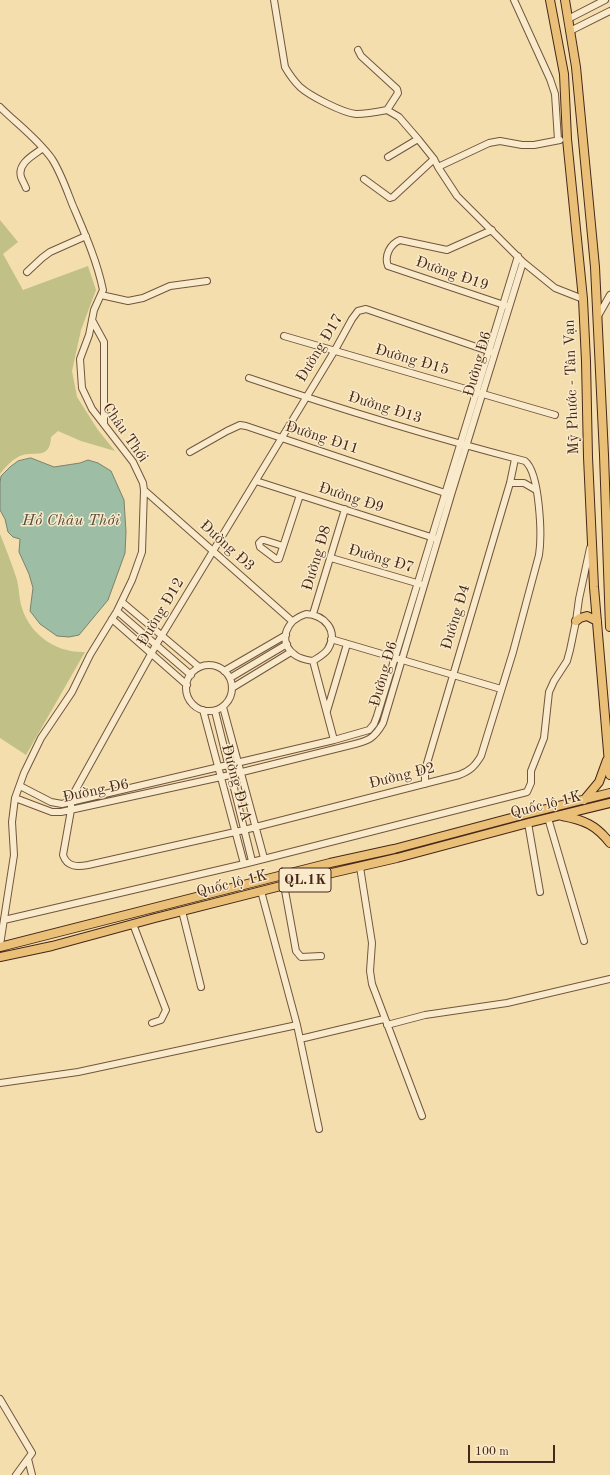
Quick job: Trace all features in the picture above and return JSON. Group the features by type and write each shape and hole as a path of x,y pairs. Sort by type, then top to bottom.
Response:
{"main road":[{"name":"Mỹ Phước - Tân Vạn","path":"550,0 564,74 568,140 583,299 592,540 597,621 610,775"},
{"name":"Mỹ Phước - Tân Vạn","path":"565,0 576,67 595,267 610,627"},
{"path":"583,299 597,301"},
{"path":"576,621 587,616 597,621"},
{"path":"584,800 599,782 608,756"},
{"name":"Quốc lộ 1K","path":"0,951 330,864 610,793"},
{"name":"Quốc lộ 1K","path":"0,951 52,946 182,911 610,803"},
{"path":"559,815 586,822 596,828 610,843"}],"street":[{"path":"274,0 285,67 290,76 301,89 333,107 355,114 376,113 387,110 398,93 397,89 361,56 358,50"},
{"path":"514,0 550,79 555,94 558,140"},
{"path":"568,19 605,0"},
{"path":"570,31 610,11"},
{"path":"387,110 399,117 418,139 434,159 457,196 523,262 555,288 583,299"},
{"name":"Châu Thới","path":"0,951 14,855 12,822 15,798 24,773 41,738 72,692 90,655 117,611 132,580 142,552 144,490 143,483 133,462 87,400 82,388 80,378 80,360 89,335 94,310 103,290 86,236 64,182 53,160 25,129 2,111"},
{"path":"388,156 418,139"},
{"path":"438,167 489,143 500,141 522,145 534,145 558,140 568,140"},
{"path":"26,188 21,176 21,167 25,161 43,148"},
{"path":"364,179 390,198 393,197 434,159"},
{"name":"Đường Đ19","path":"492,230 447,250 400,240 396,241 387,256 386,261 388,266 505,305"},
{"path":"27,272 50,252 86,236"},
{"name":"Đường Đ6","path":"20,786 57,804 71,803 303,748 369,730 374,724 408,614 420,584 479,393 518,256"},
{"name":"Đường Đ6","path":"505,305 523,262"},
{"path":"101,295 128,300 143,298 170,286 207,280"},
{"path":"598,316 610,295"},
{"name":"Đường Đ17","path":"281,438 352,319 358,312 366,309 491,352"},
{"path":"92,320 104,342 104,424"},
{"name":"Đường Đ15","path":"284,336 555,415"},
{"name":"Đường Đ13","path":"249,378 306,398 463,446 515,459"},
{"name":"Đường Đ11","path":"190,452 240,425 448,494"},
{"name":"Đường Đ12","path":"71,810 74,791 161,635 281,438"},
{"name":"Đường Đ4","path":"424,784 425,770 510,483 515,459"},
{"name":"Đường Đ2","path":"71,810 63,855 65,860 70,865 76,867 255,828 459,775 468,772 476,766 501,689 539,555 541,541 536,490 531,469 524,461 515,459"},
{"name":"Đường Đ9","path":"256,481 434,538"},
{"path":"510,483 524,483 536,490"},
{"name":"Đường Đ3","path":"144,490 292,621"},
{"path":"283,546 300,495"},
{"name":"Đường Đ8","path":"313,614 345,509"},
{"path":"4,920 244,864 524,794 529,789 531,783 531,772 544,738 549,692 567,661 592,540"},
{"name":"Đường Đ7","path":"330,558 420,584"},
{"name":"Đường Đ6","path":"15,798 52,812 61,812 122,800 367,741 377,734 383,723 414,616 420,584"},
{"path":"122,602 199,667"},
{"path":"117,611 191,674"},
{"path":"313,614 326,621 330,627 331,639 329,648 325,653 313,661 300,658 292,652 287,644 286,635 288,626 298,616 313,614"},
{"path":"408,614 414,616"},
{"path":"112,619 186,685 189,698 192,703 203,710 215,710 223,707 230,698 232,688 230,678 224,671 213,665 199,667 191,674 186,685"},
{"path":"224,671 286,635"},
{"path":"331,639 501,689"},
{"path":"230,678 287,644"},
{"path":"327,712 347,644"},
{"path":"232,688 292,652"},
{"path":"255,653 265,668"},
{"path":"313,661 334,740"},
{"name":"Đường Đ1A","path":"223,707 264,858"},
{"path":"379,709 386,711"},
{"name":"Đường Đ1A","path":"203,710 244,864"},
{"name":"Đường Đ1A","path":"215,710 252,862"},
{"path":"349,736 351,745"},
{"path":"303,748 305,756"},
{"path":"172,779 174,787"},
{"path":"119,792 122,800"},
{"path":"548,818 584,941"},
{"path":"528,823 540,892"},
{"path":"360,867 372,943 370,971 372,984 422,1116"},
{"path":"284,885 296,951 301,957 321,956"},
{"path":"261,891 297,1025 319,1129"},
{"path":"182,911 201,987"},
{"path":"133,924 166,1010 161,1020 152,1023"},
{"path":"387,1025 424,1015 507,1003 610,979"},
{"path":"300,1039 384,1019"},
{"path":"0,1083 78,1072 297,1025"},
{"path":"0,1399 32,1453 16,1475"},
{"path":"0,1412 6,1409"},
{"path":"28,1460 32,1475"}],"green space":[{"path":"0,220 18,242 3,254 23,290 88,266 96,290 81,330 72,371 77,397 98,430 115,451 81,441 58,431 51,437 48,450 18,457 8,464 0,474"},
{"path":"0,534 17,580 21,605 30,625 45,640 54,645 63,649 85,652 26,755 0,738"}],"water":[{"name":"Hồ Châu Thới","path":"31,458 54,467 80,463 88,460 98,463 111,471 124,500 126,532 125,553 108,600 79,635 69,637 57,636 40,624 30,611 33,588 29,574 19,552 20,539 13,537 8,532 5,519 0,510 1,476 18,461"}]}
